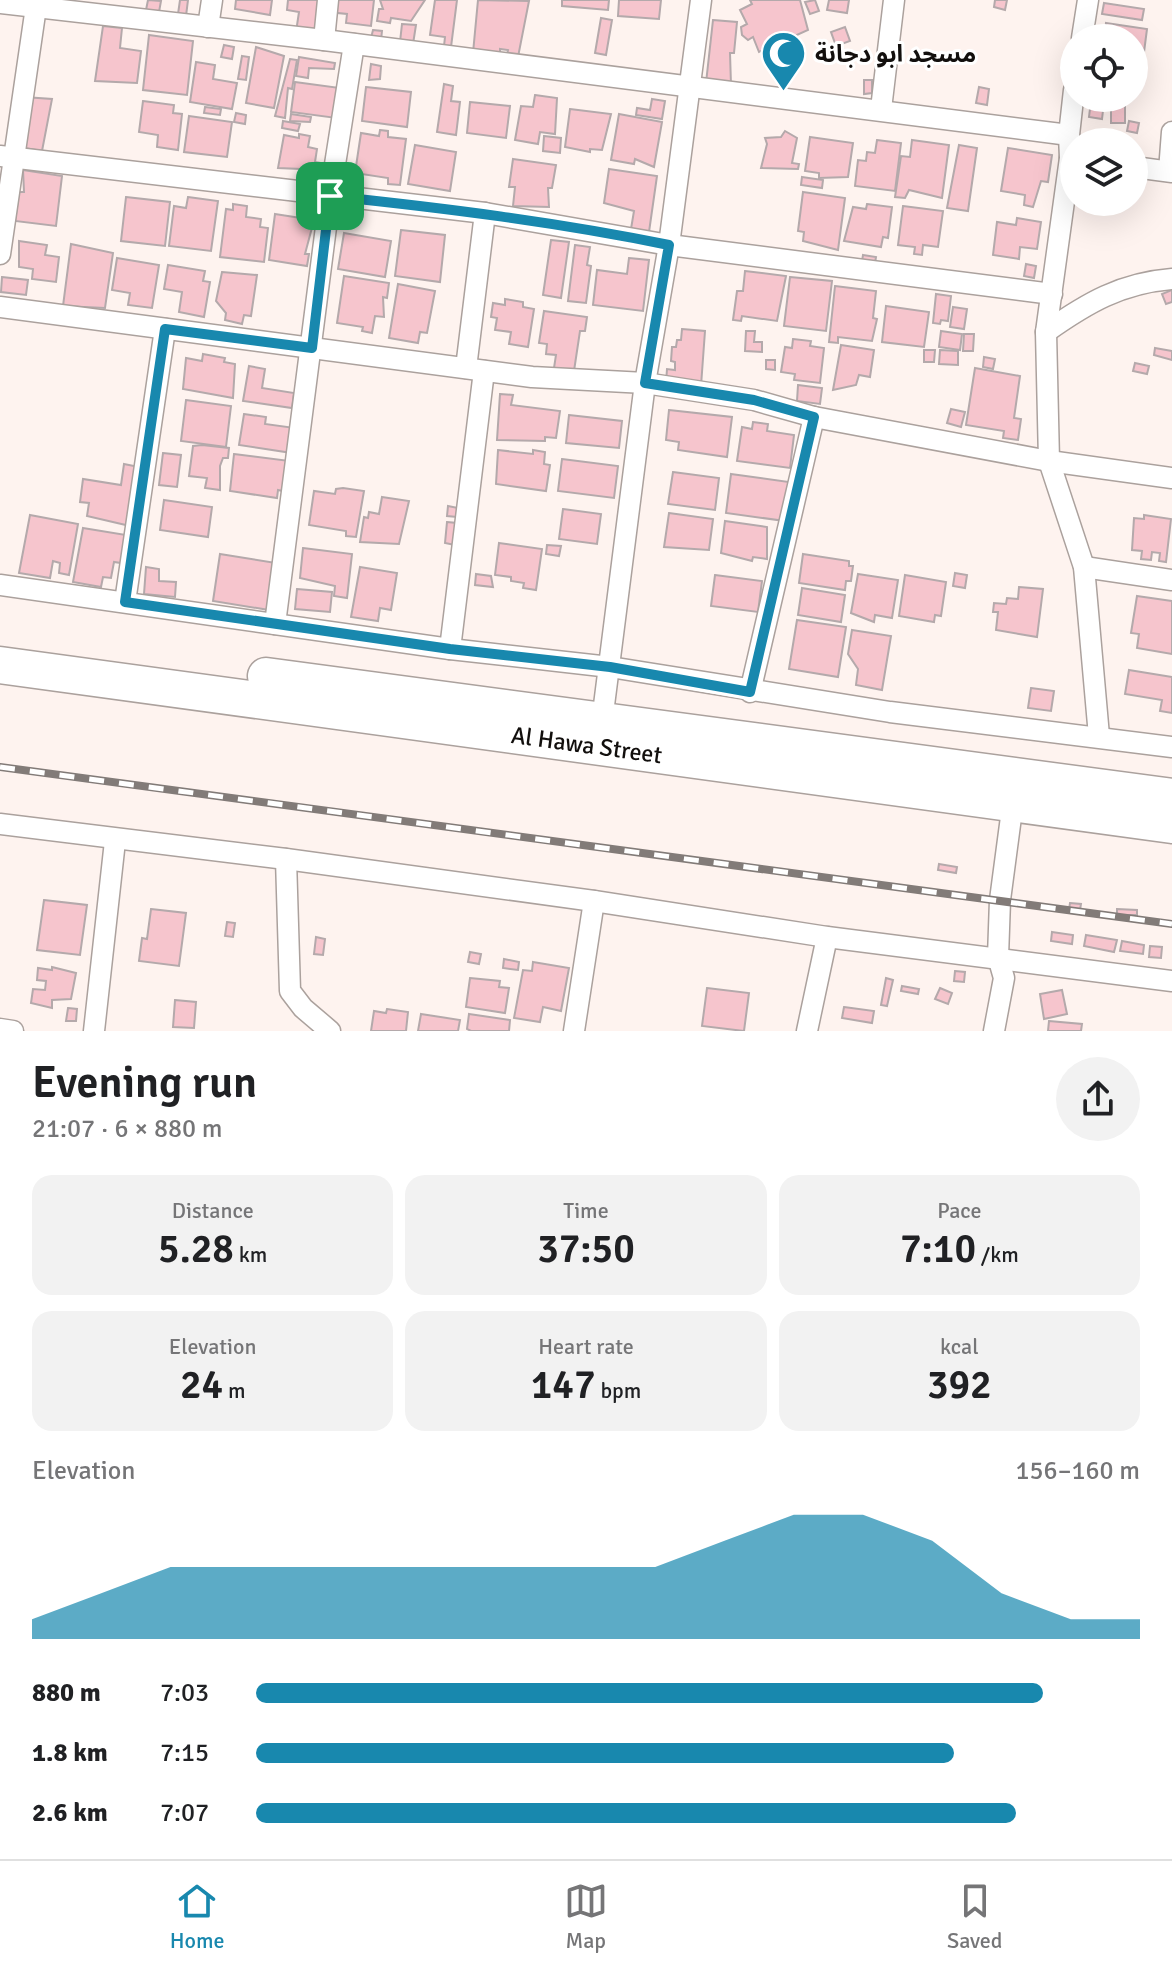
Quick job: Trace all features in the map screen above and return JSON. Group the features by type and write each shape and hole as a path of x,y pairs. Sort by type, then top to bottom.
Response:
{"highway":[{"name":"Al Hawa Street","path":"0,640 1172,797"},
{"name":"Al Hawa Street","path":"0,665 1172,825"}],"street":[{"path":"208,27 212,0"},
{"path":"324,40 328,0"},
{"path":"602,721 645,383 669,245 701,0"},
{"path":"881,109 894,0"},
{"path":"1084,24 1088,0"},
{"path":"0,3 36,4 1060,134"},
{"path":"0,254 6,157 36,4"},
{"path":"275,624 330,196 354,44"},
{"path":"1148,169 1170,171 1172,132"},
{"path":"6,157 485,213 581,227 669,245 1052,294"},
{"path":"450,649 475,370 485,213"},
{"path":"1064,216 1046,332 1049,461 1084,567 1099,736"},
{"path":"1046,332 1103,294 1135,284 1172,279"},
{"path":"0,307 475,370 645,383 754,400 814,417 1049,461 1172,478"},
{"path":"125,602 165,329"},
{"path":"750,692 814,417"},
{"path":"1084,567 1172,580"},
{"path":"0,585 450,649 610,667 750,692 1006,728 1099,736 1172,747"},
{"path":"994,1031 1004,978 998,957 1000,900 1013,802"},
{"path":"0,824 115,841 286,859 827,937 1172,981"},
{"path":"94,1031 115,841"},
{"path":"286,859 290,991 303,1008 330,1031"},
{"path":"574,1031 594,901"},
{"path":"807,1031 827,937"},
{"path":"0,1029 13,1031"}],"building":[{"path":"148,0 161,1 159,12 146,10"},
{"path":"180,0 188,0 186,16 178,14"},
{"path":"236,0 272,0 270,15 235,9"},
{"path":"288,0 321,0 317,35 296,32 299,12 287,10"},
{"path":"330,0 374,0 371,26 346,23 347,14 328,12"},
{"path":"380,0 425,0 411,21 391,18 390,23 377,21 379,9 383,9"},
{"path":"435,0 457,0 451,47 444,46 445,37 430,35"},
{"path":"478,0 529,1 518,57 507,56 508,50 500,49 500,56 473,53"},
{"path":"562,0 609,0 608,10 562,6"},
{"path":"619,0 661,0 659,19 618,16"},
{"path":"750,0 800,0 808,30 790,38 793,45 773,54 770,47 759,52 753,37 748,40 742,35 741,27 747,24 740,10 752,4"},
{"path":"815,0 819,11 810,14 805,2"},
{"path":"829,0 849,0 847,13 827,10"},
{"path":"995,0 1007,0 1005,10 994,7"},
{"path":"1104,3 1144,9 1142,20 1102,14"},
{"path":"601,18 612,20 606,55 595,53"},
{"path":"713,20 737,22 734,53 730,53 731,85 706,83"},
{"path":"402,24 416,25 413,44 400,42"},
{"path":"103,26 122,28 120,48 141,51 137,83 95,81"},
{"path":"845,27 850,41 836,46 831,32"},
{"path":"373,30 382,31 381,40 371,38"},
{"path":"149,35 193,41 187,95 143,90"},
{"path":"224,45 234,47 232,59 221,57"},
{"path":"256,47 284,56 274,108 246,103"},
{"path":"242,56 249,57 246,80 238,79"},
{"path":"299,57 335,63 334,69 309,68 308,78 296,76"},
{"path":"290,59 297,60 292,89 288,88 285,118 275,116"},
{"path":"196,62 215,65 213,79 237,83 232,109 190,102"},
{"path":"371,64 381,66 380,79 369,80"},
{"path":"864,80 872,80 872,93 864,94"},
{"path":"295,82 340,88 336,118 291,112"},
{"path":"444,84 453,86 451,101 460,102 456,135 437,132"},
{"path":"366,87 411,92 407,127 362,121"},
{"path":"979,87 989,89 987,105 976,103"},
{"path":"535,95 557,98 555,134 540,132 538,144 515,140 521,106 533,107"},
{"path":"24,97 52,99 42,151 18,147"},
{"path":"652,99 665,101 662,119 636,115 637,108 650,110"},
{"path":"143,101 174,105 173,113 182,114 178,150 157,147 158,135 139,132"},
{"path":"470,102 510,106 506,138 467,133"},
{"path":"205,107 221,109 220,115 204,113"},
{"path":"570,109 611,114 602,150 590,149 590,152 565,147"},
{"path":"1090,112 1103,112 1102,119 1089,117"},
{"path":"1111,112 1125,112 1125,123 1111,123"},
{"path":"236,113 246,115 245,124 234,122"},
{"path":"291,114 311,117 310,122 290,121"},
{"path":"619,114 662,122 654,167 635,159 634,164 611,160"},
{"path":"189,116 232,122 227,157 184,152"},
{"path":"283,121 300,124 298,131 282,128"},
{"path":"1129,121 1139,123 1138,128 1128,128"},
{"path":"380,130 388,131 388,137 406,139 400,185 388,184 388,178 355,173 361,133 379,136"},
{"path":"785,131 797,138 792,163 799,164 798,169 761,168 767,144 765,138 781,137"},
{"path":"299,134 310,136 308,147 317,149 315,162 321,163 318,176 300,177 301,169 278,168 284,135 299,138"},
{"path":"544,136 561,138 560,153 543,151"},
{"path":"810,137 853,143 848,177 819,178 819,173 805,171"},
{"path":"877,140 901,143 895,191 855,186 858,160 866,161 867,152 875,153"},
{"path":"912,140 949,145 942,198 909,190 905,198 895,197 901,156 910,157"},
{"path":"415,145 456,152 450,191 408,184"},
{"path":"959,145 977,148 968,211 947,208"},
{"path":"1008,148 1052,155 1048,182 1041,181 1033,207 1024,205 1025,195 1001,191"},
{"path":"513,159 556,165 552,188 548,188 549,207 513,206 515,187 509,187"},
{"path":"609,169 657,176 649,232 631,229 634,211 604,203"},
{"path":"23,170 62,176 56,226 15,221 19,192 24,192"},
{"path":"802,177 823,180 822,188 801,185"},
{"path":"803,192 845,198 838,250 803,241 804,232 798,231"},
{"path":"126,197 170,202 165,246 121,241"},
{"path":"188,197 218,201 211,251 169,246 174,206 186,208"},
{"path":"233,204 247,206 246,217 261,219 260,227 268,228 264,262 220,257 226,209 233,210"},
{"path":"867,204 892,207 888,238 883,237 881,247 844,241 853,207 866,209"},
{"path":"903,206 943,211 938,247 923,245 922,255 914,254 915,247 898,245"},
{"path":"275,214 314,220 305,254 309,254 307,266 269,260"},
{"path":"1017,218 1041,222 1037,249 1020,247 1019,259 993,255 997,222 1016,225"},
{"path":"401,230 445,235 440,282 395,276"},
{"path":"344,233 391,241 385,277 338,269"},
{"path":"551,240 569,242 561,298 543,295"},
{"path":"19,241 47,245 45,255 59,257 56,282 32,279 33,269 19,267"},
{"path":"71,244 113,253 105,308 63,306"},
{"path":"575,245 590,247 586,303 568,301"},
{"path":"863,255 876,257 875,263 862,261"},
{"path":"117,258 159,265 152,308 128,305 130,293 112,290"},
{"path":"629,258 649,260 643,311 593,305 597,270 627,274"},
{"path":"1026,264 1036,266 1034,278 1024,276"},
{"path":"168,265 205,271 203,281 210,282 204,317 179,312 182,292 164,289"},
{"path":"745,271 786,276 777,321 742,316 741,321 733,320 737,291 743,291"},
{"path":"222,272 257,275 251,316 244,315 242,324 225,320 226,313 216,301"},
{"path":"344,276 389,283 387,298 383,297 384,317 375,316 372,333 362,331 363,327 337,323"},
{"path":"2,277 28,280 26,295 1,292"},
{"path":"790,277 832,281 826,331 784,326"},
{"path":"398,284 435,291 427,333 420,332 418,343 389,338"},
{"path":"835,286 876,291 873,318 877,319 872,341 838,337 838,343 829,342"},
{"path":"1172,290 1172,302 1166,304 1162,294"},
{"path":"936,294 951,296 948,321 941,320 940,324 933,323"},
{"path":"505,299 523,302 523,307 534,309 528,347 509,344 511,332 495,330 497,318 491,317 493,303 505,305"},
{"path":"886,306 929,312 924,347 882,342"},
{"path":"953,307 967,309 964,329 950,327"},
{"path":"544,311 587,317 585,331 580,331 574,371 554,368 556,355 546,354 547,344 539,343"},
{"path":"682,329 705,331 701,386 666,383 667,369 675,370 675,362 671,361 672,347 676,347 677,340 681,340"},
{"path":"746,331 755,331 754,342 762,342 762,352 745,351"},
{"path":"941,331 962,334 960,350 939,347"},
{"path":"964,334 974,334 973,351 963,351"},
{"path":"793,339 811,341 810,346 824,348 820,383 794,380 795,374 781,372 785,347 792,348"},
{"path":"841,345 874,350 870,377 859,375 856,385 833,390"},
{"path":"1155,348 1172,351 1172,360 1154,355"},
{"path":"924,350 935,350 934,362 924,362"},
{"path":"940,350 958,351 958,365 939,364"},
{"path":"203,354 225,358 224,362 235,364 233,398 183,389 186,358 202,361"},
{"path":"984,357 995,359 993,369 983,367"},
{"path":"766,360 775,360 775,370 766,369"},
{"path":"1135,363 1149,366 1147,374 1133,371"},
{"path":"249,366 265,369 262,388 294,393 292,408 243,401"},
{"path":"975,368 1020,376 1014,418 1021,419 1018,440 1003,438 1004,431 966,425"},
{"path":"798,385 822,388 820,404 797,401"},
{"path":"500,394 513,395 511,405 560,411 556,438 545,437 545,441 497,440"},
{"path":"186,400 231,406 226,447 181,441"},
{"path":"951,409 965,412 961,427 947,423"},
{"path":"669,410 732,417 727,457 678,450 679,442 666,440"},
{"path":"244,414 266,417 265,424 295,428 292,453 239,445"},
{"path":"569,415 622,421 619,448 566,443"},
{"path":"753,422 768,424 767,431 794,435 790,468 737,461 742,427 752,429"},
{"path":"193,446 229,448 228,458 223,458 220,466 220,490 205,488 207,478 189,476"},
{"path":"498,450 533,454 533,450 545,452 544,464 550,465 546,491 496,484"},
{"path":"163,453 181,455 177,487 159,485"},
{"path":"234,454 290,461 287,492 278,490 277,498 230,491"},
{"path":"562,459 618,466 614,498 558,491"},
{"path":"124,464 139,467 130,526 87,516 89,503 80,502 83,479 121,485"},
{"path":"673,472 719,478 715,510 668,504"},
{"path":"731,474 789,482 785,521 726,513"},
{"path":"336,489 364,491 356,537 346,536 346,531 309,525 314,491 335,494"},
{"path":"382,497 409,501 399,544 360,542 364,517 368,518 369,512 379,514"},
{"path":"164,500 212,507 208,537 160,530"},
{"path":"448,506 458,508 457,517 447,516"},
{"path":"563,509 601,514 597,544 559,539"},
{"path":"669,513 713,519 709,550 664,547"},
{"path":"30,515 78,524 69,575 59,573 60,563 53,561 50,578 19,573"},
{"path":"1144,515 1171,519 1166,562 1159,561 1160,553 1152,552 1151,560 1141,559 1142,551 1132,550 1134,518 1144,519"},
{"path":"725,521 767,527 767,559 753,557 752,561 721,553"},
{"path":"447,522 457,523 455,545 445,543"},
{"path":"83,528 126,535 121,563 114,562 111,578 103,577 101,587 73,582"},
{"path":"499,543 542,549 536,590 523,588 524,583 511,581 511,577 495,575"},
{"path":"547,545 561,546 559,556 546,554"},
{"path":"303,548 352,554 347,598 334,596 335,586 300,578"},
{"path":"220,554 276,563 269,610 213,601"},
{"path":"803,554 849,561 849,566 853,566 851,581 846,581 845,590 799,583"},
{"path":"146,567 159,569 159,581 176,582 175,597 144,594"},
{"path":"360,567 397,573 391,610 380,608 378,621 351,617"},
{"path":"955,573 967,575 965,588 953,586"},
{"path":"476,574 491,576 493,587 475,585"},
{"path":"858,574 898,580 892,618 875,615 874,622 851,613"},
{"path":"715,575 762,581 758,612 711,606"},
{"path":"905,575 946,582 941,616 935,615 934,622 899,616"},
{"path":"1019,587 1043,589 1037,637 996,630 998,612 993,612 994,603 1006,604 1007,598 1018,599"},
{"path":"802,588 845,595 841,622 798,615"},
{"path":"297,589 332,592 330,612 295,609"},
{"path":"1137,596 1172,601 1172,654 1137,648 1139,634 1131,633"},
{"path":"797,620 846,627 838,677 789,669"},
{"path":"852,630 891,636 882,690 856,685 858,669 848,654"},
{"path":"1129,670 1172,677 1172,713 1160,711 1162,700 1125,694"},
{"path":"1031,688 1054,691 1051,711 1028,708"},
{"path":"939,864 957,867 956,873 938,870"},
{"path":"44,900 87,905 80,955 37,950"},
{"path":"1070,903 1081,904 1080,910 1069,909"},
{"path":"151,909 186,913 179,966 139,961 142,938 147,939"},
{"path":"1117,909 1137,910 1137,915 1117,915"},
{"path":"227,922 235,923 233,937 225,936"},
{"path":"1052,932 1073,935 1072,944 1051,941"},
{"path":"1086,935 1117,940 1114,952 1084,946"},
{"path":"316,937 325,939 323,955 314,954"},
{"path":"1122,941 1144,945 1143,954 1120,951"},
{"path":"1150,946 1162,947 1161,958 1149,957"},
{"path":"470,952 481,954 479,964 468,962"},
{"path":"504,959 519,962 518,970 503,968"},
{"path":"533,962 569,968 561,1011 543,1007 540,1022 514,1018 523,970 532,971"},
{"path":"52,967 76,973 71,999 52,1000 52,1008 31,1003 33,989 45,990 46,981 37,980 38,968 52,970"},
{"path":"955,971 965,972 964,982 954,981"},
{"path":"470,978 500,981 499,987 509,988 505,1013 466,1007"},
{"path":"886,978 893,980 887,1006 881,1005"},
{"path":"902,986 919,989 918,994 901,991"},
{"path":"707,988 749,993 744,1031 702,1026"},
{"path":"940,988 952,993 948,1004 935,999"},
{"path":"1062,990 1067,1014 1044,1019 1040,994"},
{"path":"175,1000 196,1002 194,1028 173,1027"},
{"path":"844,1007 874,1011 872,1023 842,1018"},
{"path":"68,1008 77,1009 76,1021 66,1021"},
{"path":"387,1009 408,1012 406,1031 371,1031 374,1011 386,1013"},
{"path":"421,1014 460,1020 458,1031 418,1031"},
{"path":"469,1014 510,1020 509,1031 471,1031 467,1029"},
{"path":"1049,1021 1082,1024 1081,1031 1048,1031"}],"railway":[{"path":"0,767 1172,924"}],"place":[{"name":"مسجد ابو دجانة","path":"784,93"}],"route":[{"path":"330,196 485,213 581,227 669,245 645,383 754,400 814,417 750,692 610,667 450,649 125,602 165,329 312,348 330,196"}]}
